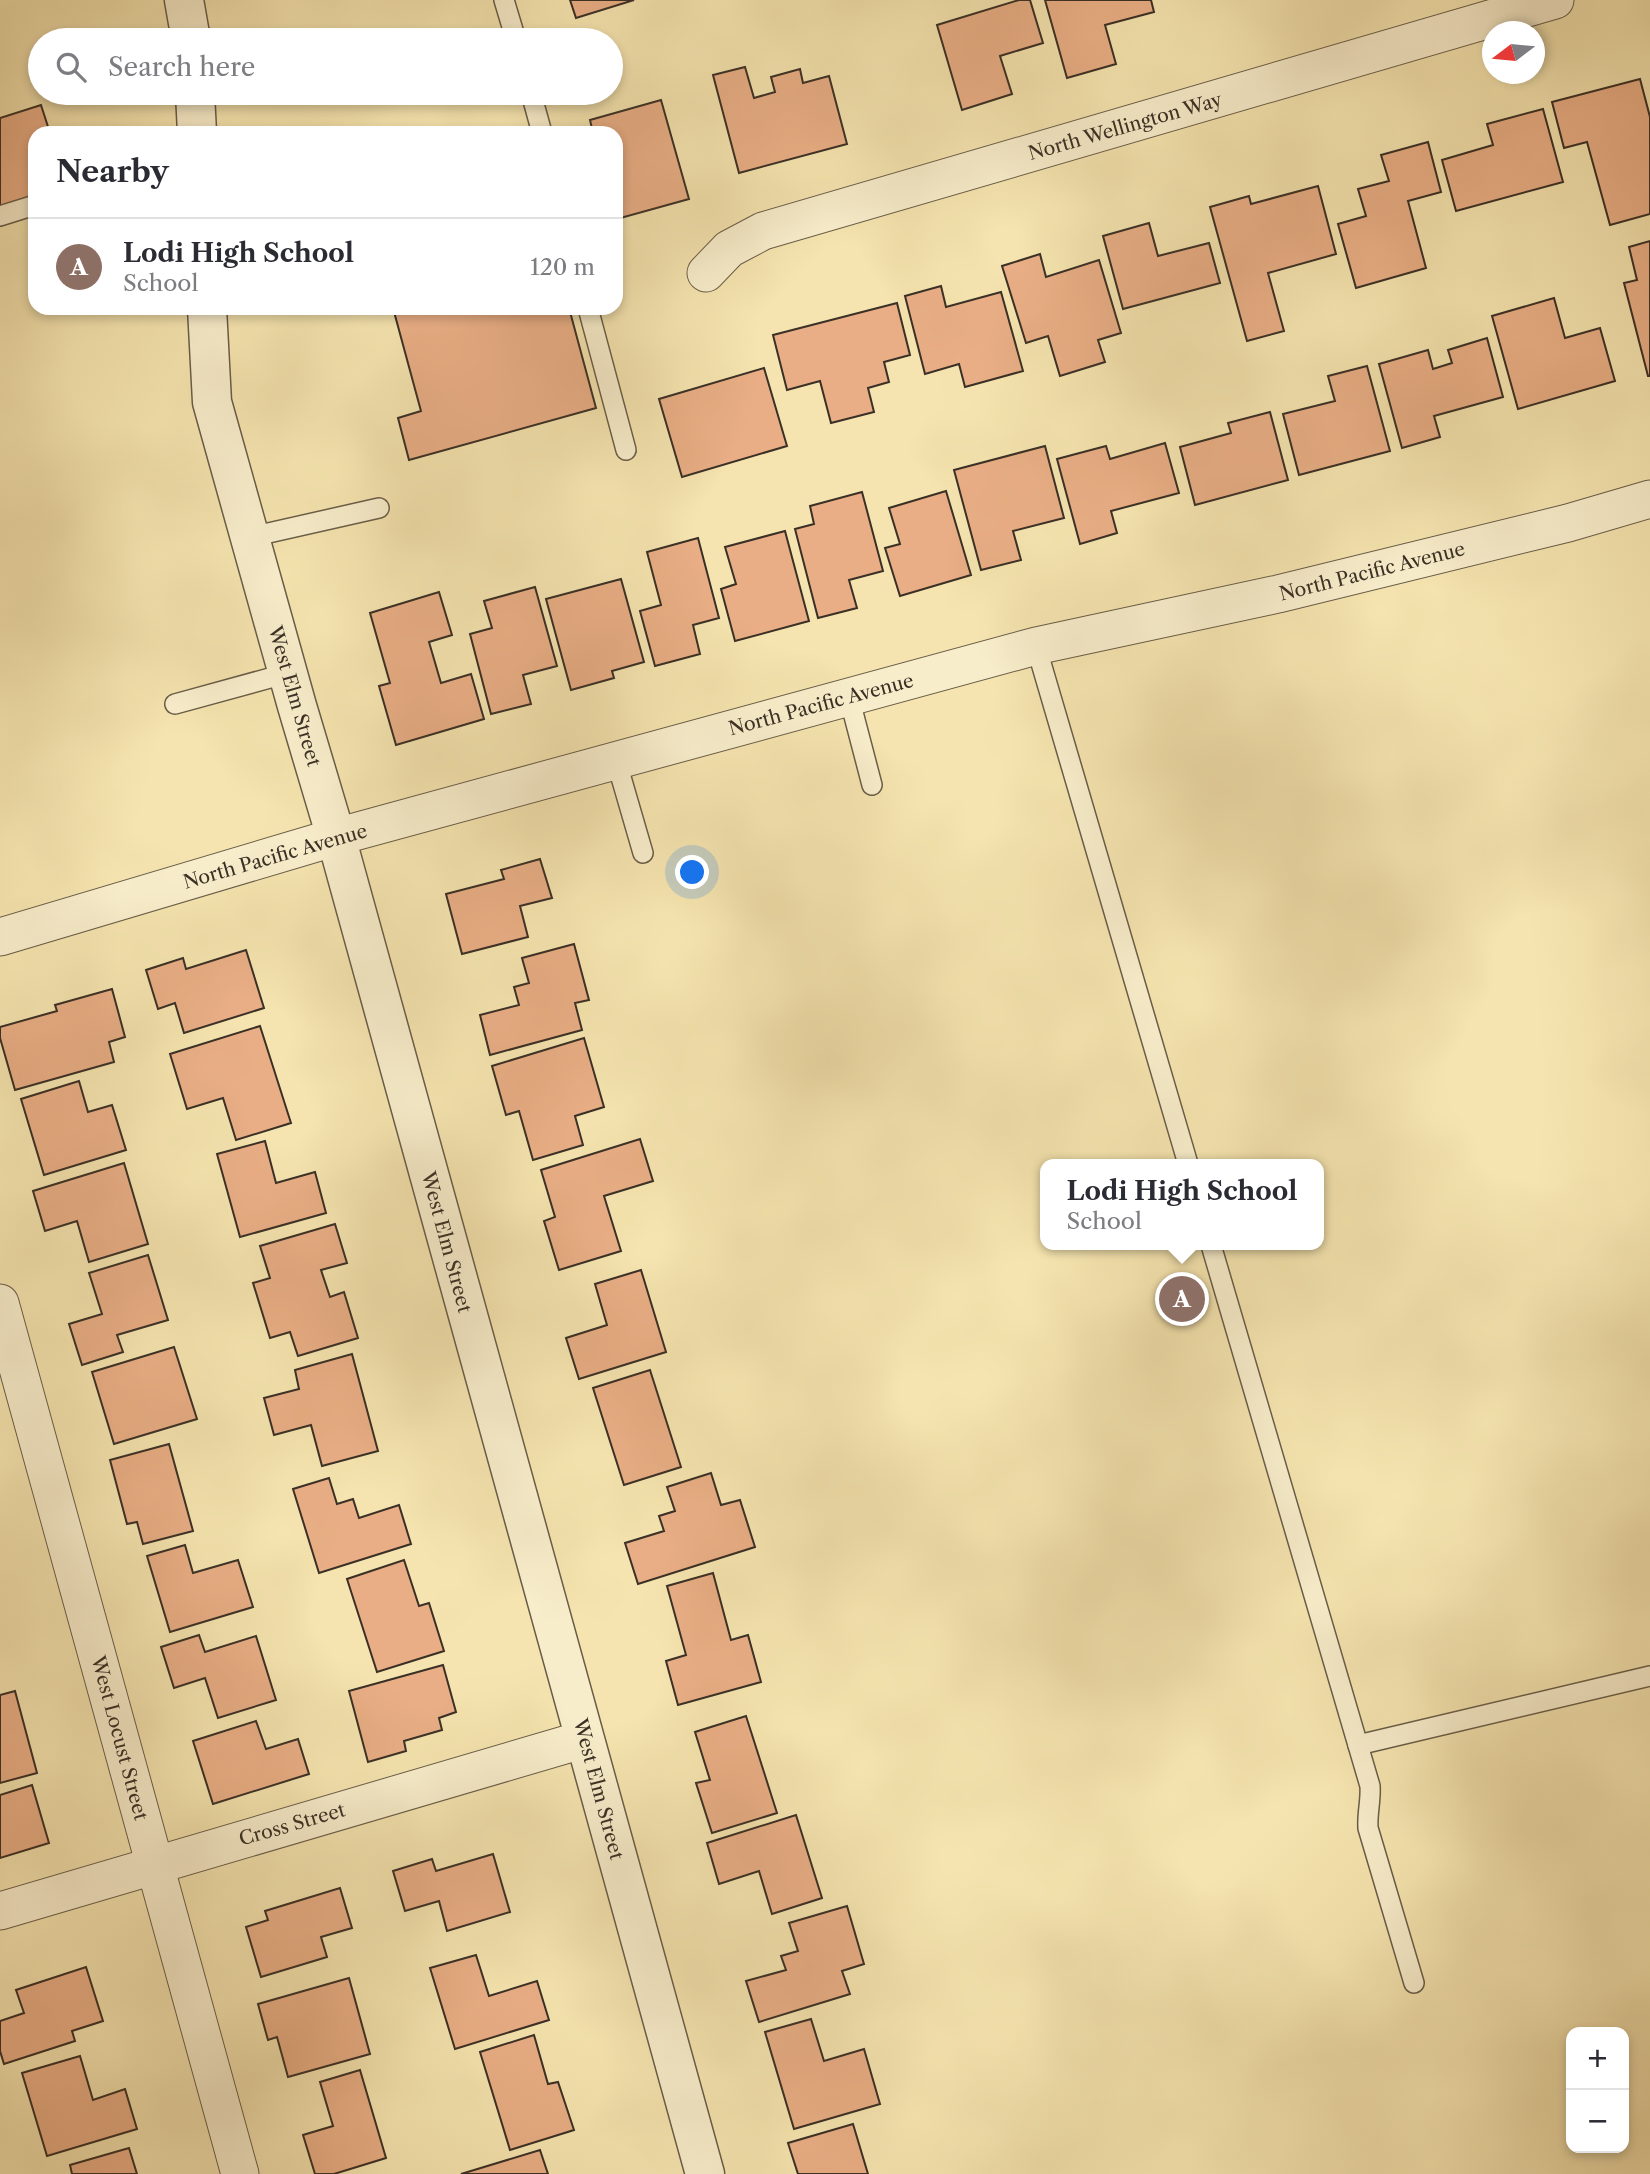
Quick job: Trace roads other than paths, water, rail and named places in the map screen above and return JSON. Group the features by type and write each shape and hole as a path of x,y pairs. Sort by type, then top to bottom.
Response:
{"street":[{"path":"184,0 189,28"},
{"name":"North Wellington Way","path":"706,273 729,249 763,231 1555,0"},
{"path":"196,105 197,126"},
{"name":"West Elm Street","path":"207,315 212,402 336,837 705,2174"},
{"name":"North Pacific Avenue","path":"0,937 336,837 1036,646 1278,594 1568,523 1650,499"},
{"name":"West Locust Street","path":"0,1303 240,2174"},
{"name":"Cross Street","path":"0,1912 585,1739"}],"lane":[{"path":"504,0 512,28"},
{"path":"534,105 540,126"},
{"path":"0,216 28,207"},
{"path":"591,315 626,450"},
{"path":"250,537 379,508"},
{"path":"1036,646 1187,1159"},
{"path":"175,704 288,673"},
{"path":"849,697 872,786"},
{"path":"616,760 643,853"},
{"path":"1212,1250 1370,1786 1368,1828 1414,1983"},
{"path":"1358,1745 1650,1676"}],"place":[{"name":"Lodi High School","path":"1182,1299"}]}
